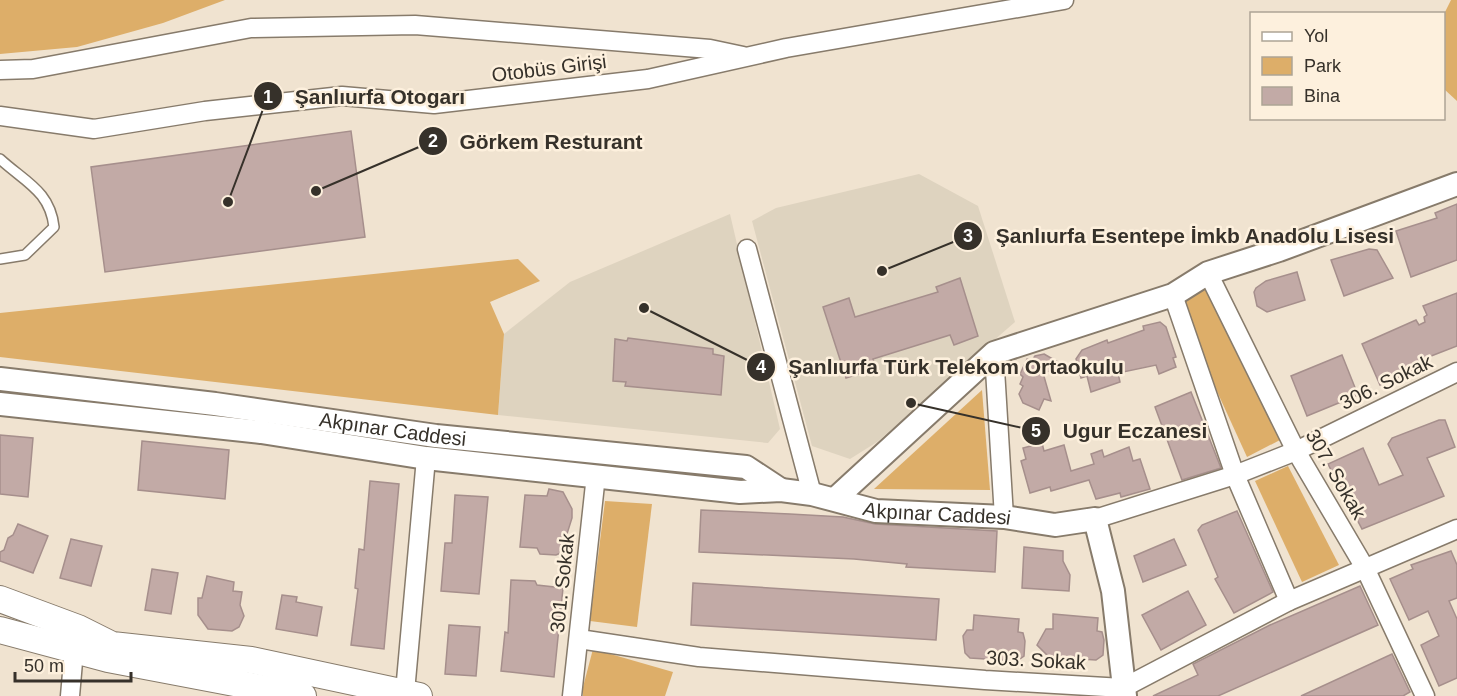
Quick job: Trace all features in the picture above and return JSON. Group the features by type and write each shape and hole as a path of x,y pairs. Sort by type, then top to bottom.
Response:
{"main road":[{"path":"0,599 75,639 303,696"},
{"path":"0,630 251,660 412,694"}],"street":[{"name":"Otobüs Girişi","path":"0,116 94,129 206,111 342,96 434,104 648,79 798,46 1064,0"},
{"path":"0,70 33,69 251,28 274,27 415,25 710,49 748,57"},
{"path":"835,499 994,353 1173,295 1208,273 1457,184"},
{"path":"747,249 812,494"},
{"name":"307. Sokak","path":"1208,273 1296,451 1365,568 1425,696"},
{"path":"1173,295 1235,475 1288,601"},
{"path":"994,353 1004,517"},
{"name":"306. Sokak","path":"1095,519 1235,475 1296,451 1457,372"},
{"name":"Akpınar Caddesi","path":"0,379 215,404 436,436 746,467 781,490"},
{"name":"Akpınar Caddesi","path":"0,404 261,432 426,458 740,492 781,490 835,499 876,511 1004,517 1055,525 1095,519"},
{"path":"412,694 426,458"},
{"name":"301. Sokak","path":"572,696 596,475"},
{"path":"1095,519 1113,591 1124,692 1288,601 1457,530"},
{"path":"70,696 75,639"},
{"name":"303. Sokak","path":"579,639 699,657 986,688 1124,692"}],"lane":[{"path":"0,159 44,195 52,211 54,228 25,255 0,259"}],"shaded area":[{"path":"919,174 978,206 1015,322 877,442 850,459 812,446 752,221 776,208"},
{"path":"730,214 780,429 768,443 498,415 504,334 570,282"}],"green space":[{"path":"0,0 225,0 163,23 77,47 0,54"},
{"path":"1451,0 1457,0 1457,101 1445,90 1445,12"},
{"path":"518,259 540,281 490,302 504,334 498,415 0,357 0,313"},
{"path":"1203,283 1280,440 1247,457 1173,295"},
{"path":"982,390 990,490 874,489"},
{"path":"1288,466 1339,565 1302,582 1255,481"},
{"path":"605,501 652,504 637,627 590,621"},
{"path":"593,649 673,672 665,696 583,696 583,687"}],"building":[{"path":"351,131 365,237 105,272 91,167"},
{"path":"1457,204 1457,260 1411,277 1396,231 1437,218 1435,213"},
{"path":"1369,249 1377,250 1393,278 1344,296 1331,260"},
{"path":"1297,272 1305,300 1267,312 1257,306 1254,292 1256,288 1266,281"},
{"path":"960,278 978,336 954,345 950,335 873,359 874,363 869,365 871,370 846,378 823,307 849,298 855,317 938,292 936,287"},
{"path":"1457,293 1457,346 1426,358 1428,364 1380,385 1362,344 1416,320 1419,325 1425,322 1424,317 1427,315 1423,306"},
{"path":"1160,322 1166,327 1176,357 1173,358 1176,367 1159,374 1156,365 1118,373 1120,382 1091,392 1087,376 1081,378 1076,359 1082,350 1107,340 1108,343 1144,330 1143,326"},
{"path":"628,338 713,349 713,354 724,356 721,395 625,386 626,382 613,381 615,339 627,341"},
{"path":"1044,354 1065,366 1043,373 1051,401 1044,399 1039,410 1023,403 1019,394 1023,386 1020,384 1023,377 1020,374 1027,359 1032,360 1035,356"},
{"path":"1342,355 1358,395 1307,416 1291,376"},
{"path":"1191,392 1221,468 1182,480 1155,407"},
{"path":"1439,420 1445,420 1455,447 1427,458 1444,496 1362,529 1328,464 1363,448 1379,485 1403,475 1388,444 1392,438"},
{"path":"0,435 33,438 28,497 0,494"},
{"path":"142,441 229,450 225,499 138,490"},
{"path":"1042,443 1044,451 1064,445 1071,471 1094,464 1091,454 1102,450 1104,457 1129,447 1133,461 1140,459 1150,489 1121,497 1120,493 1096,499 1089,480 1051,491 1050,487 1030,493 1021,461 1026,459 1023,448"},
{"path":"370,481 399,484 384,649 351,645 358,589 355,588 359,549 364,550"},
{"path":"549,489 563,492 572,509 572,518 561,553 556,555 540,554 537,548 520,547 525,495 547,496"},
{"path":"455,495 488,497 479,594 441,591 445,543 452,543"},
{"path":"701,510 843,517 875,524 997,531 995,572 906,567 907,564 854,559 699,552"},
{"path":"1237,511 1273,592 1234,613 1215,579 1218,577 1198,530 1202,525"},
{"path":"18,524 48,536 33,573 0,561 0,552 4,550 8,538 13,535"},
{"path":"71,539 102,546 91,586 60,578"},
{"path":"1174,539 1186,565 1143,582 1134,556"},
{"path":"1024,547 1063,551 1063,561 1070,575 1069,591 1022,588"},
{"path":"1451,551 1457,565 1457,598 1449,601 1457,619 1457,678 1439,686 1421,645 1439,636 1428,611 1409,620 1390,579 1413,569 1411,565"},
{"path":"152,569 178,573 171,614 145,610"},
{"path":"207,576 234,582 233,591 242,592 240,605 244,616 239,627 232,631 208,629 198,615 198,598 202,598"},
{"path":"511,580 535,581 537,585 563,588 554,677 501,671 505,632 508,633"},
{"path":"693,583 939,599 936,640 691,625"},
{"path":"1360,586 1378,625 1218,696 1153,696 1198,675 1193,664 1270,625"},
{"path":"1188,591 1206,625 1161,650 1142,615"},
{"path":"282,595 297,597 296,602 322,607 317,636 276,629"},
{"path":"1053,614 1098,618 1097,631 1102,632 1104,640 1103,655 1096,660 1049,657 1037,645 1046,629 1053,629"},
{"path":"974,615 1019,619 1018,632 1023,633 1025,641 1024,656 1017,661 970,658 965,653 963,636 967,630 973,630"},
{"path":"449,625 480,627 476,676 445,674"},
{"path":"1392,654 1410,692 1403,696 1301,696"}],"place":[{"name":"Görkem Resturant","path":"316,191"},
{"name":"Şanlıurfa Otogarı","path":"228,202"},
{"name":"Şanlıurfa Esentepe İmkb Anadolu Lisesi","path":"882,271"},
{"name":"Şanlıurfa Türk Telekom Ortaokulu","path":"644,308"},
{"name":"Ugur Eczanesi","path":"911,403"}]}
